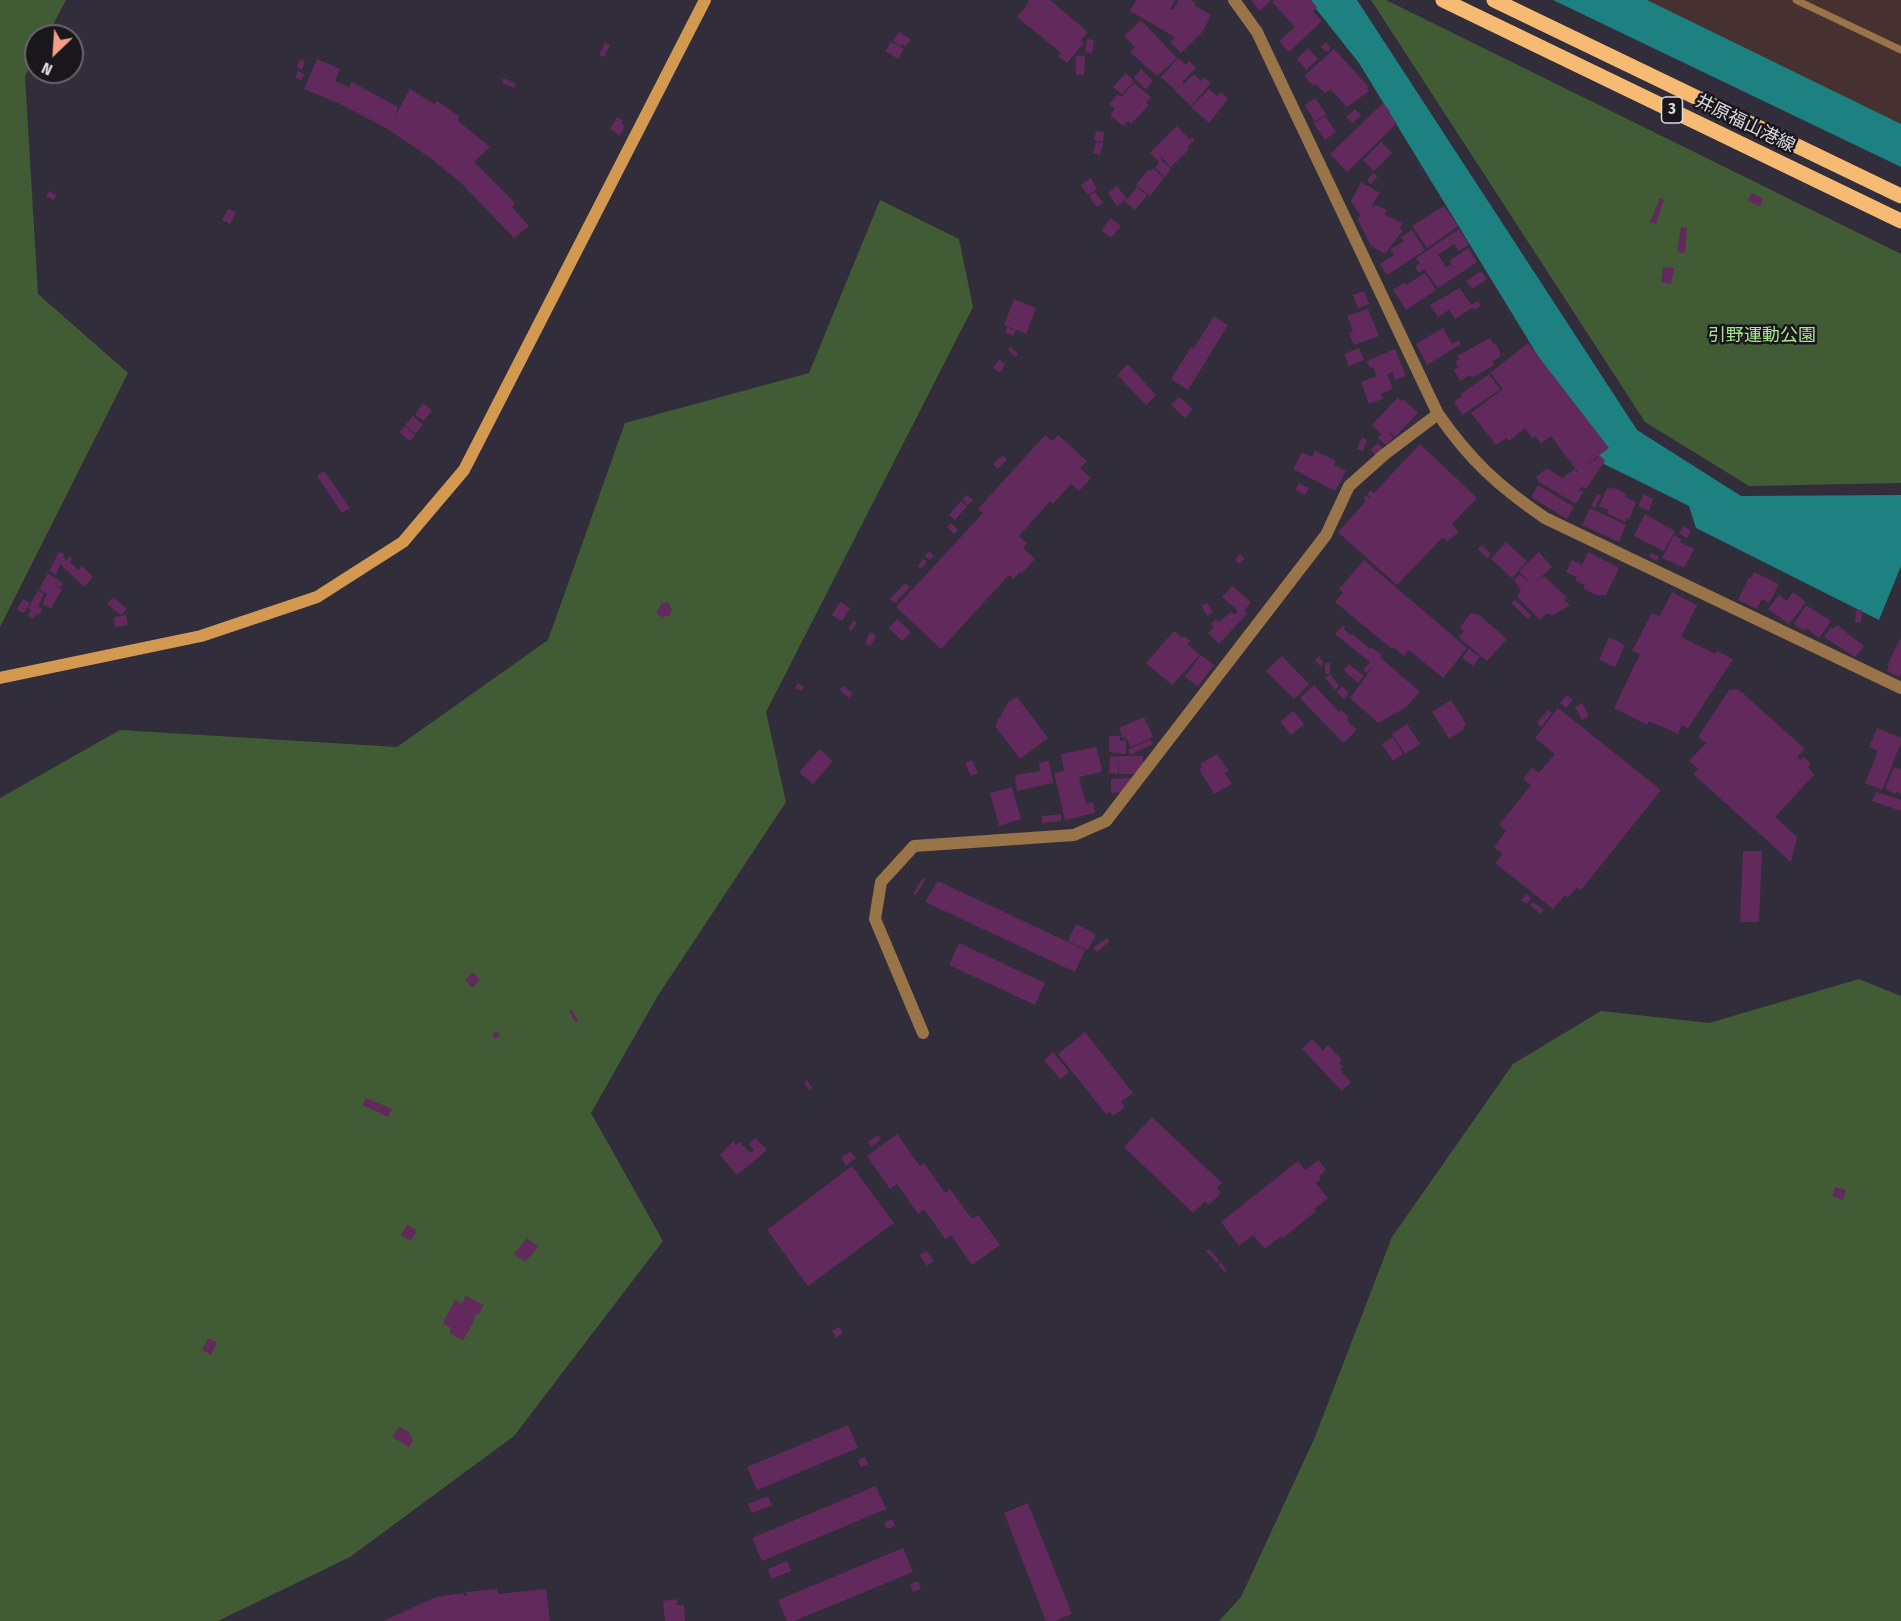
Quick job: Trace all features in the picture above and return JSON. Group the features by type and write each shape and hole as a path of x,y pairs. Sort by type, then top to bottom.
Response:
{"main road":[{"name":"井原福山港線","path":"1443,0 1901,220"},
{"name":"井原福山港線","path":"1494,0 1901,196"}],"street":[{"path":"0,678 201,636 317,597 403,542 464,470 705,0"},
{"path":"1234,0 1257,32 1438,414 1461,447 1477,464 1508,493 1545,518 1901,688"},
{"path":"923,1033 875,919 881,882 914,846 1074,835 1106,821 1326,535 1349,486 1385,454 1438,414"}],"lane":[{"path":"1796,0 1901,50"}],"shaded area":[{"path":"1309,0 1357,0 1637,430 1741,496 1901,495 1901,566 1879,620 1696,528 1689,506 1604,464 1359,63"},
{"path":"1553,0 1647,0 1901,124 1901,167"},
{"path":"1625,0 1901,0 1901,133"}],"green space":[{"path":"0,0 66,0 53,24 24,24 24,84 38,294 128,373 0,627"},
{"name":"引野運動公園","path":"1371,0 1386,0 1901,254 1901,483 1749,486 1645,422"},
{"path":"880,200 959,239 973,307 766,712 786,802 657,997 591,1113 663,1241 514,1436 350,1557 218,1621 0,1621 0,798 120,730 397,747 548,640 625,423 809,373"},
{"path":"1859,979 1901,996 1901,1621 1219,1621 1241,1597 1315,1437 1392,1237 1513,1064 1601,1011 1709,1023"}],"building":[{"path":"1029,0 1050,0 1088,32 1081,40 1084,43 1067,63 1058,56 1061,53 1017,17"},
{"path":"1136,0 1175,0 1170,9 1173,10 1179,0 1190,0 1196,3 1195,6 1211,15 1203,31 1181,53 1170,42 1175,37 1130,11"},
{"path":"1251,0 1271,0 1260,11"},
{"path":"1274,0 1311,0 1317,7 1313,11 1322,21 1289,52 1279,41 1295,27 1272,2"},
{"path":"1141,20 1177,58 1157,76 1130,52 1135,47 1124,36"},
{"path":"899,32 911,39 906,46 893,41"},
{"path":"1087,39 1094,40 1092,53 1085,52"},
{"path":"891,42 904,49 898,59 885,51"},
{"path":"1326,42 1331,48 1326,52 1321,47"},
{"path":"605,43 610,45 604,57 599,55"},
{"path":"1308,48 1318,59 1306,70 1297,59"},
{"path":"1334,49 1369,87 1367,88 1369,91 1347,107 1330,89 1325,93 1316,84 1313,86 1304,76"},
{"path":"1076,56 1085,56 1084,75 1076,75"},
{"path":"1178,58 1186,65 1189,61 1196,68 1182,82 1184,84 1194,74 1201,81 1204,77 1211,83 1191,106 1175,91 1179,86 1175,90 1161,77"},
{"path":"300,59 305,61 302,70 297,67"},
{"path":"317,59 340,69 335,81 349,87 352,82 398,107 395,116 410,89 434,104 437,101 459,116 458,121 490,147 474,162 515,203 512,207 529,226 514,238 460,182 429,157 386,128 340,104 304,89"},
{"path":"1141,69 1153,81 1146,89 1134,78"},
{"path":"298,71 304,74 301,80 295,77"},
{"path":"1126,73 1134,81 1122,94 1113,87"},
{"path":"503,78 516,84 514,88 502,83"},
{"path":"1134,83 1151,97 1146,102 1149,105 1131,124 1128,121 1123,126 1110,115 1115,109 1109,104 1118,94 1121,97"},
{"path":"1209,89 1217,96 1221,92 1228,99 1209,123 1191,107"},
{"path":"1315,98 1326,114 1315,122 1305,105"},
{"path":"1383,103 1397,123 1347,172 1330,154"},
{"path":"1355,109 1361,115 1353,123 1346,117"},
{"path":"1325,116 1336,132 1325,140 1314,124"},
{"path":"617,117 623,120 621,123 625,126 620,136 610,129"},
{"path":"1177,126 1190,140 1192,137 1195,140 1171,167 1162,158 1161,160 1171,169 1165,177 1155,168 1159,162 1150,153"},
{"path":"1096,131 1104,132 1103,142 1094,140"},
{"path":"1096,142 1103,143 1100,155 1093,153"},
{"path":"1381,142 1392,153 1374,171 1363,160"},
{"path":"1153,168 1164,178 1150,196 1136,185 1148,170"},
{"path":"1373,173 1378,176 1371,184 1367,181"},
{"path":"1091,178 1097,189 1088,195 1081,185"},
{"path":"1361,182 1380,193 1372,205 1387,210 1385,215 1402,223 1400,229 1403,230 1385,254 1371,246 1358,220 1360,215 1351,201"},
{"path":"1117,186 1127,199 1117,206 1108,193"},
{"path":"1137,187 1147,195 1135,210 1125,202"},
{"path":"49,191 56,195 54,200 46,196"},
{"path":"1095,192 1103,203 1097,207 1089,196"},
{"path":"1752,193 1763,199 1760,206 1748,201"},
{"path":"1660,198 1664,200 1656,224 1650,222"},
{"path":"1444,206 1458,226 1427,248 1412,226"},
{"path":"228,209 236,212 230,224 222,220"},
{"path":"1111,218 1121,226 1111,238 1101,230"},
{"path":"1681,227 1687,228 1685,253 1677,252"},
{"path":"1459,229 1469,244 1459,251 1454,244 1438,255 1446,267 1451,264 1449,261 1468,248 1477,262 1438,288 1424,269 1419,273 1415,267 1420,263 1416,258"},
{"path":"1412,230 1425,250 1387,275 1380,264 1394,255 1390,250 1404,241 1401,237"},
{"path":"1663,267 1674,268 1671,284 1661,282"},
{"path":"1481,271 1487,279 1472,289 1466,281"},
{"path":"1425,273 1436,290 1406,310 1393,290"},
{"path":"1460,288 1471,305 1478,301 1481,306 1474,310 1473,307 1455,319 1449,310 1438,317 1430,305"},
{"path":"1364,291 1369,304 1358,308 1353,295"},
{"path":"1014,299 1036,308 1026,334 1004,325"},
{"path":"1368,309 1379,336 1354,345 1349,333 1353,331 1347,316"},
{"path":"1214,316 1228,325 1188,390 1171,379"},
{"path":"1007,327 1016,331 1013,336 1005,332"},
{"path":"1443,328 1452,344 1459,340 1461,344 1427,365 1416,344"},
{"path":"1490,338 1494,345 1496,344 1501,354 1500,357 1492,361 1494,365 1472,378 1471,375 1460,381 1454,370 1458,367 1455,362 1459,359 1457,356"},
{"path":"1528,343 1609,448 1584,467 1601,456 1605,461 1586,489 1582,487 1579,490 1583,492 1576,504 1539,482 1536,477 1547,468 1562,478 1575,469 1578,472 1551,436 1541,444 1535,436 1532,438 1525,428 1509,441 1506,438 1496,445 1471,413 1503,389 1490,373"},
{"path":"1011,347 1018,354 1015,357 1008,350"},
{"path":"1359,348 1364,360 1349,366 1344,354"},
{"path":"1395,349 1406,376 1395,380 1392,372 1387,374 1393,389 1381,394 1383,399 1369,404 1361,382 1376,376 1378,379 1373,367 1370,368 1367,361"},
{"path":"999,359 1005,364 1000,373 993,368"},
{"path":"1128,364 1156,395 1146,405 1117,375"},
{"path":"1489,374 1500,390 1462,415 1454,402 1462,396 1461,394"},
{"path":"1179,397 1193,409 1185,418 1171,405"},
{"path":"1398,397 1418,413 1395,437 1388,430 1393,438 1386,445 1378,438 1380,435 1383,436 1372,425"},
{"path":"423,403 432,410 424,421 415,415"},
{"path":"413,416 423,425 415,434 405,425"},
{"path":"405,426 415,435 410,441 399,432"},
{"path":"1045,435 1052,441 1058,435 1087,461 1080,468 1091,478 1079,491 1071,484 1053,504 1050,501 1019,536 1027,543 1023,548 1035,559 1013,579 1009,575 941,649 896,607 983,513 978,509"},
{"path":"1362,437 1367,440 1363,451 1357,449"},
{"path":"1378,443 1383,449 1375,455 1371,449"},
{"path":"1420,444 1477,498 1452,524 1459,532 1447,541 1443,537 1397,585 1338,532 1366,501 1363,498 1366,495 1369,498 1367,494 1371,490 1374,493"},
{"path":"1315,451 1336,461 1334,465 1346,471 1335,491 1293,469 1302,452 1312,457"},
{"path":"1003,455 1007,460 997,469 993,464"},
{"path":"324,471 350,508 342,513 317,476"},
{"path":"1299,483 1309,488 1305,495 1295,490"},
{"path":"1538,485 1574,507 1567,519 1531,497"},
{"path":"1612,487 1627,494 1625,497 1636,502 1629,520 1626,518 1625,522 1607,513 1609,510 1599,506 1607,488"},
{"path":"1597,494 1601,496 1595,508 1591,506"},
{"path":"1644,494 1653,499 1649,511 1638,506"},
{"path":"967,495 973,500 968,505 962,499"},
{"path":"961,501 967,506 955,520 949,515"},
{"path":"1590,508 1626,525 1619,542 1582,525"},
{"path":"1645,514 1675,531 1664,551 1634,536"},
{"path":"951,523 958,530 954,534 947,527"},
{"path":"1684,526 1691,531 1687,538 1679,533"},
{"path":"1674,535 1681,539 1680,542 1694,549 1684,568 1662,558"},
{"path":"1506,542 1527,561 1512,578 1491,559"},
{"path":"1482,545 1491,554 1487,558 1478,549"},
{"path":"929,551 934,556 930,560 925,556"},
{"path":"59,552 64,554 63,557 66,560 70,556 73,559 70,562 78,570 82,566 93,577 84,587 61,565 61,562 56,575 49,571"},
{"path":"1539,552 1552,567 1534,583 1544,576 1566,597 1564,600 1570,605 1552,616 1548,613 1540,620 1517,597 1521,590 1514,580 1520,574 1532,585 1519,571"},
{"path":"1588,552 1619,568 1606,595 1596,595 1583,588 1585,585 1575,580 1577,577 1566,572 1572,560 1582,565"},
{"path":"1651,553 1659,556 1657,561 1649,557"},
{"path":"1240,554 1245,558 1240,564 1235,560"},
{"path":"923,559 927,562 921,569 918,566"},
{"path":"1364,560 1467,648 1443,678 1409,650 1404,656 1393,647 1392,649 1335,602 1343,593 1339,589"},
{"path":"1754,572 1779,584 1769,603 1762,599 1757,609 1738,600 1749,577 1751,578"},
{"path":"48,573 63,583 61,587 53,584 62,589 51,608 42,604 47,594 39,590"},
{"path":"905,583 910,587 895,603 890,599"},
{"path":"1232,586 1251,602 1244,611 1247,614 1219,644 1208,633 1214,627 1211,624 1216,619 1219,622 1231,612 1235,615 1238,611 1222,597"},
{"path":"38,591 44,594 38,606 43,609 33,619 28,615 31,610 28,608"},
{"path":"1672,592 1697,605 1681,637 1716,654 1717,651 1733,659 1688,728 1682,725 1678,734 1649,721 1647,725 1614,708 1640,654 1632,651 1652,613 1660,616"},
{"path":"1793,592 1806,602 1789,624 1768,609 1779,595 1787,601"},
{"path":"113,597 127,609 121,615 107,604"},
{"path":"23,599 30,603 24,613 17,610"},
{"path":"1515,600 1531,615 1528,619 1511,603"},
{"path":"666,602 673,609 668,617 666,615 664,618 656,613 662,603"},
{"path":"840,602 850,608 842,621 832,615"},
{"path":"1207,603 1213,612 1207,616 1201,606"},
{"path":"1806,605 1831,621 1819,638 1806,628 1804,631 1794,624"},
{"path":"1856,610 1862,610 1861,622 1855,622"},
{"path":"1471,613 1479,615 1507,639 1487,661 1458,637 1464,631 1460,627"},
{"path":"126,615 128,625 115,627 114,617"},
{"path":"897,619 911,632 902,641 889,628"},
{"path":"854,620 857,623 851,631 848,628"},
{"path":"1343,625 1350,635 1352,634 1370,649 1371,647 1382,655 1380,657 1420,692 1405,708 1378,723 1350,698 1375,664 1367,673 1363,670 1370,662 1335,634"},
{"path":"1837,625 1864,646 1855,657 1824,637 1831,627 1833,629"},
{"path":"1174,631 1190,641 1187,644 1200,655 1172,685 1146,663"},
{"path":"870,632 876,635 871,646 865,644"},
{"path":"1609,637 1625,645 1615,667 1599,660"},
{"path":"1901,637 1901,674 1899,677 1887,671 1889,666 1887,665"},
{"path":"1469,649 1480,657 1473,666 1462,658"},
{"path":"1201,655 1214,665 1198,686 1185,677"},
{"path":"1282,656 1309,684 1294,699 1266,671"},
{"path":"1319,656 1324,663 1320,666 1315,660"},
{"path":"1325,663 1330,663 1330,674 1325,674"},
{"path":"1349,664 1364,676 1358,683 1343,670"},
{"path":"1330,674 1339,686 1335,690 1325,678"},
{"path":"798,683 804,687 802,691 795,688"},
{"path":"1314,685 1339,712 1341,710 1349,718 1347,720 1357,730 1343,743 1300,698"},
{"path":"843,686 853,693 849,698 839,690"},
{"path":"1342,686 1349,693 1344,699 1337,692"},
{"path":"1738,689 1805,749 1797,757 1801,760 1804,757 1811,764 1808,767 1814,775 1775,817 1797,837 1791,862 1693,774 1698,769 1689,761 1706,743 1698,737 1729,690"},
{"path":"1567,695 1573,700 1566,708 1560,703"},
{"path":"1017,697 1048,738 1020,759 995,726 1008,702"},
{"path":"1451,700 1466,724 1464,729 1449,739 1432,712"},
{"path":"1582,703 1589,716 1582,720 1575,707"},
{"path":"1558,708 1661,790 1581,890 1577,887 1568,898 1565,895 1553,909 1495,863 1503,854 1494,847 1506,831 1499,825 1531,785 1523,779 1532,767 1539,773 1555,754 1535,738"},
{"path":"1548,710 1552,713 1541,727 1537,723"},
{"path":"1293,711 1304,724 1291,735 1280,722"},
{"path":"1144,717 1153,737 1131,747 1125,736 1122,738 1119,728"},
{"path":"1407,724 1420,744 1405,754 1392,734"},
{"path":"1877,728 1901,738 1882,790 1865,783 1878,751 1869,747"},
{"path":"1109,736 1120,736 1120,741 1126,740 1126,754 1109,752"},
{"path":"1393,737 1403,754 1393,761 1382,744"},
{"path":"1150,739 1153,744 1130,755 1128,750"},
{"path":"1096,747 1101,772 1079,777 1086,804 1093,802 1095,813 1065,820 1054,773 1064,771 1061,754"},
{"path":"820,749 833,761 813,784 799,772"},
{"path":"1217,754 1229,771 1225,773 1232,784 1214,794 1199,769 1202,767 1200,764"},
{"path":"1110,756 1119,757 1118,774 1109,773"},
{"path":"1119,756 1143,756 1143,774 1119,774"},
{"path":"972,760 978,773 971,776 965,763"},
{"path":"1049,761 1053,783 1017,791 1015,775 1040,771 1039,763"},
{"path":"1894,767 1901,770 1901,794 1885,789"},
{"path":"1131,778 1131,792 1111,793 1111,779"},
{"path":"1012,787 1021,819 999,826 990,793"},
{"path":"1876,792 1901,800 1901,811 1872,801"},
{"path":"1061,814 1061,821 1042,823 1042,816"},
{"path":"1743,851 1762,851 1759,922 1740,922"},
{"path":"923,877 926,879 916,895 913,894"},
{"path":"938,881 1085,950 1075,972 925,902"},
{"path":"1526,894 1531,898 1527,904 1521,900"},
{"path":"1533,902 1544,910 1541,914 1530,905"},
{"path":"1076,924 1096,934 1088,950 1068,941"},
{"path":"1107,938 1110,941 1097,952 1093,948"},
{"path":"959,943 1045,983 1035,1005 949,965"},
{"path":"473,972 480,980 472,988 465,980"},
{"path":"572,1009 578,1021 575,1022 569,1011"},
{"path":"497,1031 500,1035 495,1039 492,1034"},
{"path":"1085,1032 1133,1093 1121,1102 1125,1107 1113,1116 1110,1112 1106,1114 1058,1054"},
{"path":"1312,1039 1323,1050 1328,1045 1342,1060 1339,1063 1343,1067 1340,1070 1351,1082 1342,1091 1302,1049"},
{"path":"1053,1052 1069,1072 1060,1079 1044,1060"},
{"path":"807,1080 812,1088 809,1090 804,1083"},
{"path":"366,1098 392,1109 388,1117 362,1105"},
{"path":"1152,1117 1222,1183 1217,1188 1221,1193 1209,1205 1205,1201 1193,1213 1124,1147"},
{"path":"897,1134 920,1166 924,1163 945,1193 950,1189 972,1219 978,1215 1000,1245 972,1265 951,1235 945,1239 924,1209 918,1214 897,1184 890,1189 867,1156"},
{"path":"878,1135 881,1140 871,1147 868,1142"},
{"path":"755,1138 767,1150 737,1175 720,1155 733,1141 736,1145 740,1142 750,1153 754,1150 749,1144"},
{"path":"850,1151 856,1158 846,1166 841,1158"},
{"path":"1318,1160 1326,1170 1319,1176 1321,1179 1316,1183 1328,1198 1283,1238 1281,1236 1265,1249 1253,1235 1239,1246 1221,1222 1298,1161 1305,1170"},
{"path":"852,1166 894,1223 808,1286 767,1230"},
{"path":"1835,1187 1846,1190 1843,1200 1832,1196"},
{"path":"407,1224 417,1231 410,1241 401,1235"},
{"path":"527,1238 538,1247 525,1262 514,1254"},
{"path":"1209,1249 1220,1261 1217,1263 1206,1251"},
{"path":"926,1251 934,1261 927,1266 920,1255"},
{"path":"1221,1262 1227,1271 1225,1272 1218,1265"},
{"path":"466,1296 484,1305 478,1315 476,1314 463,1340 449,1333 451,1328 443,1323 455,1300 462,1304"},
{"path":"839,1327 843,1333 836,1338 832,1331"},
{"path":"208,1338 217,1342 211,1355 202,1350"},
{"path":"848,1425 858,1448 757,1490 747,1467"},
{"path":"399,1427 409,1432 413,1441 409,1447 392,1437"},
{"path":"865,1457 868,1464 861,1467 858,1460"},
{"path":"876,1486 886,1509 762,1561 752,1538"},
{"path":"768,1496 772,1505 752,1513 748,1504"},
{"path":"1028,1503 1072,1614 1055,1621 1046,1621 1004,1513"},
{"path":"892,1519 895,1526 887,1529 884,1523"},
{"path":"903,1548 913,1572 794,1621 787,1621 778,1600"},
{"path":"787,1561 791,1571 771,1579 768,1569"},
{"path":"918,1581 921,1589 913,1592 910,1584"},
{"path":"497,1589 498,1594 546,1589 550,1621 383,1621 436,1597 464,1593 464,1596 467,1596 466,1592"},
{"path":"677,1599 677,1605 684,1605 685,1621 665,1621 663,1601"}]}
